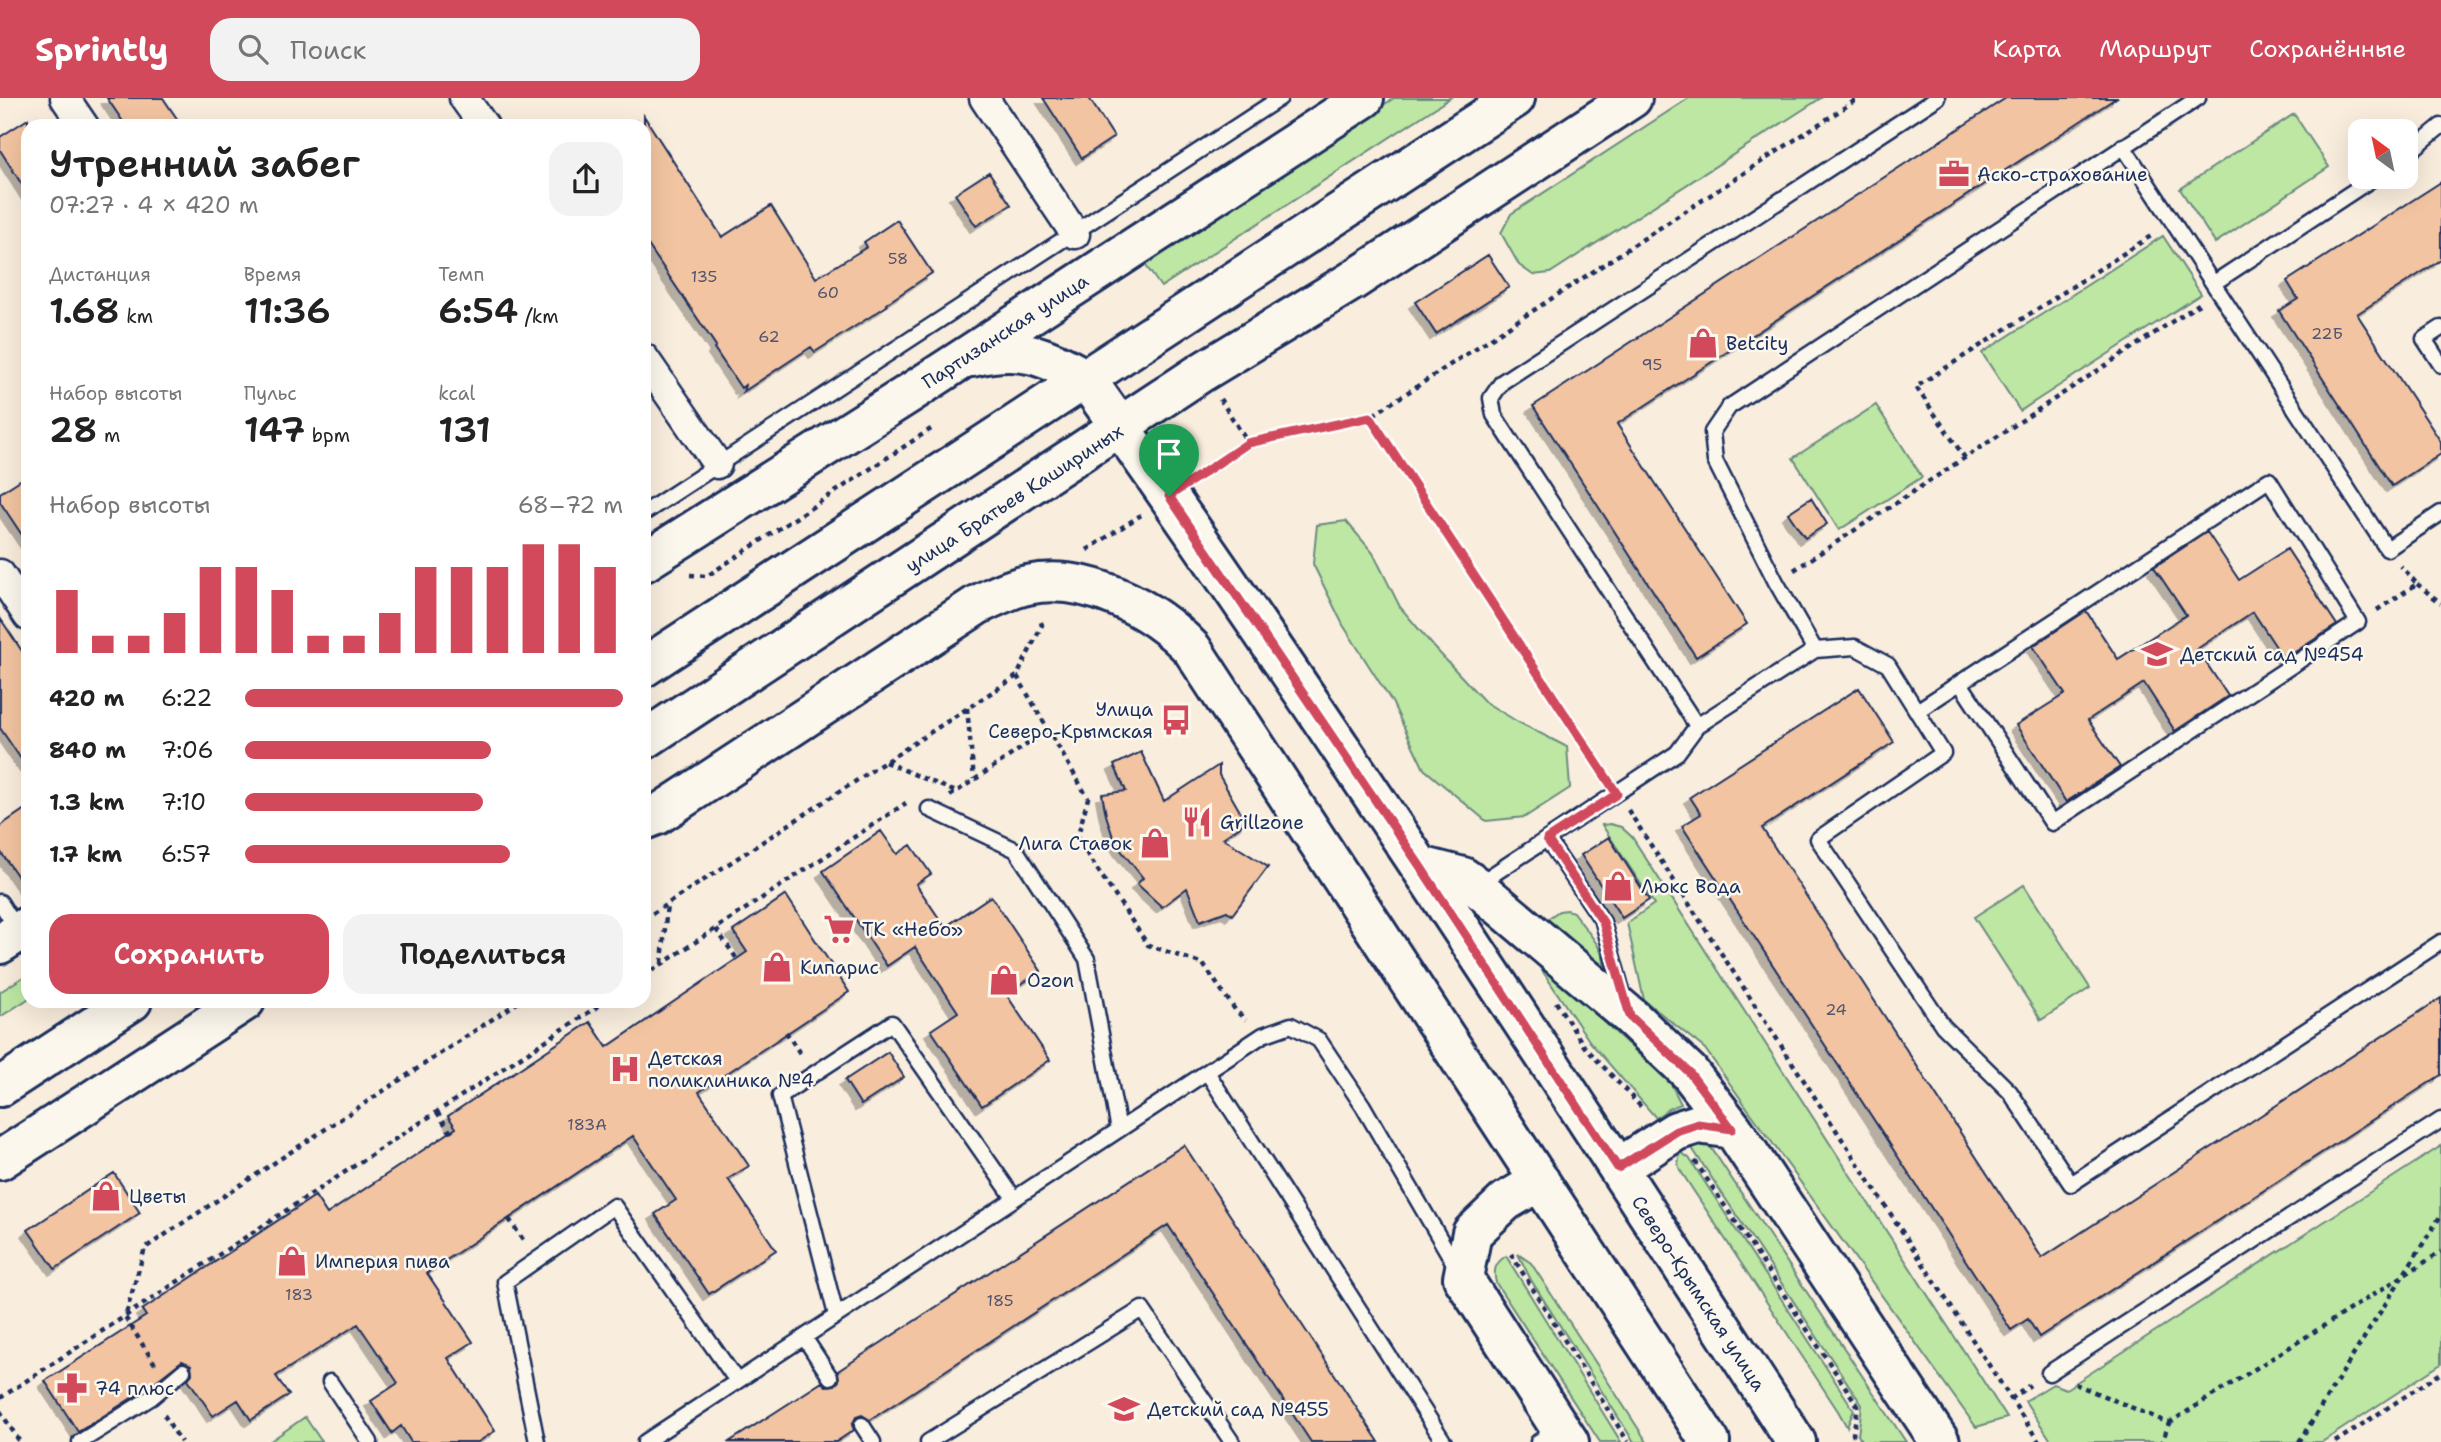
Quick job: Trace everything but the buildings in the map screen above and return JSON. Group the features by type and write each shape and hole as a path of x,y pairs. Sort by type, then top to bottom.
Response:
{"main road":[{"path":"651,662 1515,98"},
{"name":"улица Братьев Кашириных","path":"651,735 1121,428 1202,372 1352,281 1632,98"},
{"name":"Партизанская улица","path":"651,558 962,359 1357,100"},
{"path":"962,359 991,352 1023,351 1057,362 1086,379"},
{"name":"Северо-Крымская улица","path":"1086,379 1169,496 1420,866 1796,1442"},
{"path":"651,817 977,605 1001,594 1027,585 1066,584 1091,589 1150,614 1192,649 1710,1442"},
{"path":"1420,866 1463,877 1476,886 1630,1016 1689,1072 1732,1129 1940,1442"},
{"path":"0,1087 121,1008"},
{"path":"0,1160 234,1008"},
{"path":"1618,1168 1676,1131 1698,1124 1732,1129"},
{"path":"1540,1181 1506,1201 1472,1233 1462,1278 1555,1437"}],"street":[{"path":"65,98 79,119"},
{"path":"464,98 479,119"},
{"path":"984,98 1075,234"},
{"path":"651,368 717,464"},
{"path":"0,574 21,606"}],"lane":[{"path":"651,508 1280,98"},
{"path":"1697,726 1494,415 1491,398 1502,382 1937,98"},
{"path":"1815,650 1776,582 1714,461 1712,432 1729,407 2198,98"},
{"path":"2418,145 2441,127"},
{"path":"2123,146 2387,549 2441,513"},
{"path":"2216,287 2358,189"},
{"path":"2441,328 2424,340 2441,365"},
{"path":"1917,711 2269,480 2358,622 2052,823 1960,683"},
{"path":"1476,886 1677,754 1697,726 1815,650 1855,647 1888,665 1943,753 1818,839 1943,1026 2010,1092 2071,1184 2441,942"},
{"path":"929,809 1016,850 1087,959 1119,1129"},
{"path":"1547,839 1603,922 1630,1016"},
{"path":"836,1315 780,1096 892,1023 1014,1198"},
{"path":"645,1442 1263,1035 1291,1026 1319,1040 1363,1106 1462,1278"},
{"path":"1207,1072 1444,1442"},
{"path":"2049,1373 2441,1120"},
{"path":"537,1442 505,1282 614,1206 737,1381"},
{"path":"928,1442 1142,1309 1232,1442"},
{"path":"804,1337 830,1377"},
{"path":"80,1442 152,1397 183,1371"},
{"path":"330,1382 370,1442"},
{"path":"862,1425 873,1442"}],"path":[{"path":"1080,555 1248,443 1370,417 1859,98"},
{"path":"1965,458 1916,387 2172,222"},
{"path":"1776,582 1965,458 2216,287"},
{"path":"1370,417 2039,1442"},
{"path":"685,575 707,576 931,429"},
{"path":"2387,549 2417,584 2441,603"},
{"path":"2379,608 2417,584"},
{"path":"1017,676 1088,798 1077,839 1147,945 1203,964 1236,1011 1263,1035"},
{"path":"967,708 974,779"},
{"path":"651,971 911,800 929,809 1047,731"},
{"path":"884,761 956,792"},
{"path":"662,964 667,904"},
{"path":"716,929 737,959"},
{"path":"1549,991 1584,1046 1652,1119 1676,1131 1858,1406 1853,1434 1857,1442"},
{"path":"169,1384 125,1317 145,1248 509,1008"},
{"path":"0,1398 595,1008"},
{"path":"437,1112 453,1136"},
{"path":"2299,1442 2441,1214"},
{"path":"2162,1442 2169,1423 2441,1252"},
{"path":"1511,1255 1628,1442"},
{"path":"2049,1373 2169,1423"},
{"path":"2335,1442 2441,1373"},
{"path":"152,1397 181,1442"},
{"path":"0,1411 20,1442"}],"green space":[{"path":"1394,98 1450,98 1161,287 1144,263"},
{"path":"1689,98 1821,98 1550,273 1533,275 1519,265 1501,233 1511,214"},
{"path":"2294,114 2329,167 2215,243 2180,189"},
{"path":"2163,236 2201,294 2020,411 1982,353"},
{"path":"1876,405 1922,477 1839,530 1793,458"},
{"path":"1346,521 1373,553 1400,607 1485,702 1567,747 1570,788 1525,817 1486,821 1424,769 1392,702 1343,625 1313,564 1317,525"},
{"path":"1602,825 1621,827 1632,837 2007,1418 1976,1427 1705,1049 1644,1000 1627,923 1654,904"},
{"path":"2024,885 2090,988 2041,1020 1974,917"},
{"path":"1559,911 1573,912 1599,948 1603,956 1603,972 1544,921"},
{"path":"1531,954 1671,1084 1681,1104 1656,1118 1590,1042"},
{"path":"21,978 21,1004 0,1017 0,992"},
{"path":"1691,1142 1706,1144 1712,1149 1906,1442 1862,1442 1858,1435 1862,1405 1690,1145"},
{"path":"2441,1146 2441,1364 2322,1442 2052,1442 2025,1401 2053,1384 2066,1389"},
{"path":"1680,1152 1689,1158 1854,1410 1847,1427 1680,1170"},
{"path":"1518,1254 1531,1263 1647,1442 1634,1442 1531,1280"},
{"path":"1506,1256 1621,1442 1600,1442 1496,1283 1496,1267"},
{"path":"305,1417 322,1442 269,1442"}],"place":[{"name":"Аско-страхование","path":"1954,174"},
{"name":"Betcity","path":"1703,343"},
{"name":"Детский сад №454","path":"2157,654"},
{"name":"Улица Северо-Крымская","path":"1176,720"},
{"name":"Grillzone","path":"1197,822"},
{"name":"Лига Ставок","path":"1155,843"},
{"name":"Люкс Вода","path":"1618,886"},
{"name":"ТК «Небо»","path":"839,929"},
{"name":"Кипарис","path":"777,967"},
{"name":"Ozon","path":"1004,980"},
{"name":"Детская поликлиника №4","path":"625,1069"},
{"name":"Цветы","path":"106,1196"},
{"name":"Империя пива","path":"292,1261"},
{"name":"74 плюс","path":"72,1388"},
{"name":"Детский сад №455","path":"1124,1409"}],"route":[{"path":"1370,417 1617,794 1547,839 1603,922 1630,1016 1689,1072 1732,1129 1698,1124 1676,1131 1618,1168 1420,866 1169,496 1248,443 1370,417"}]}
